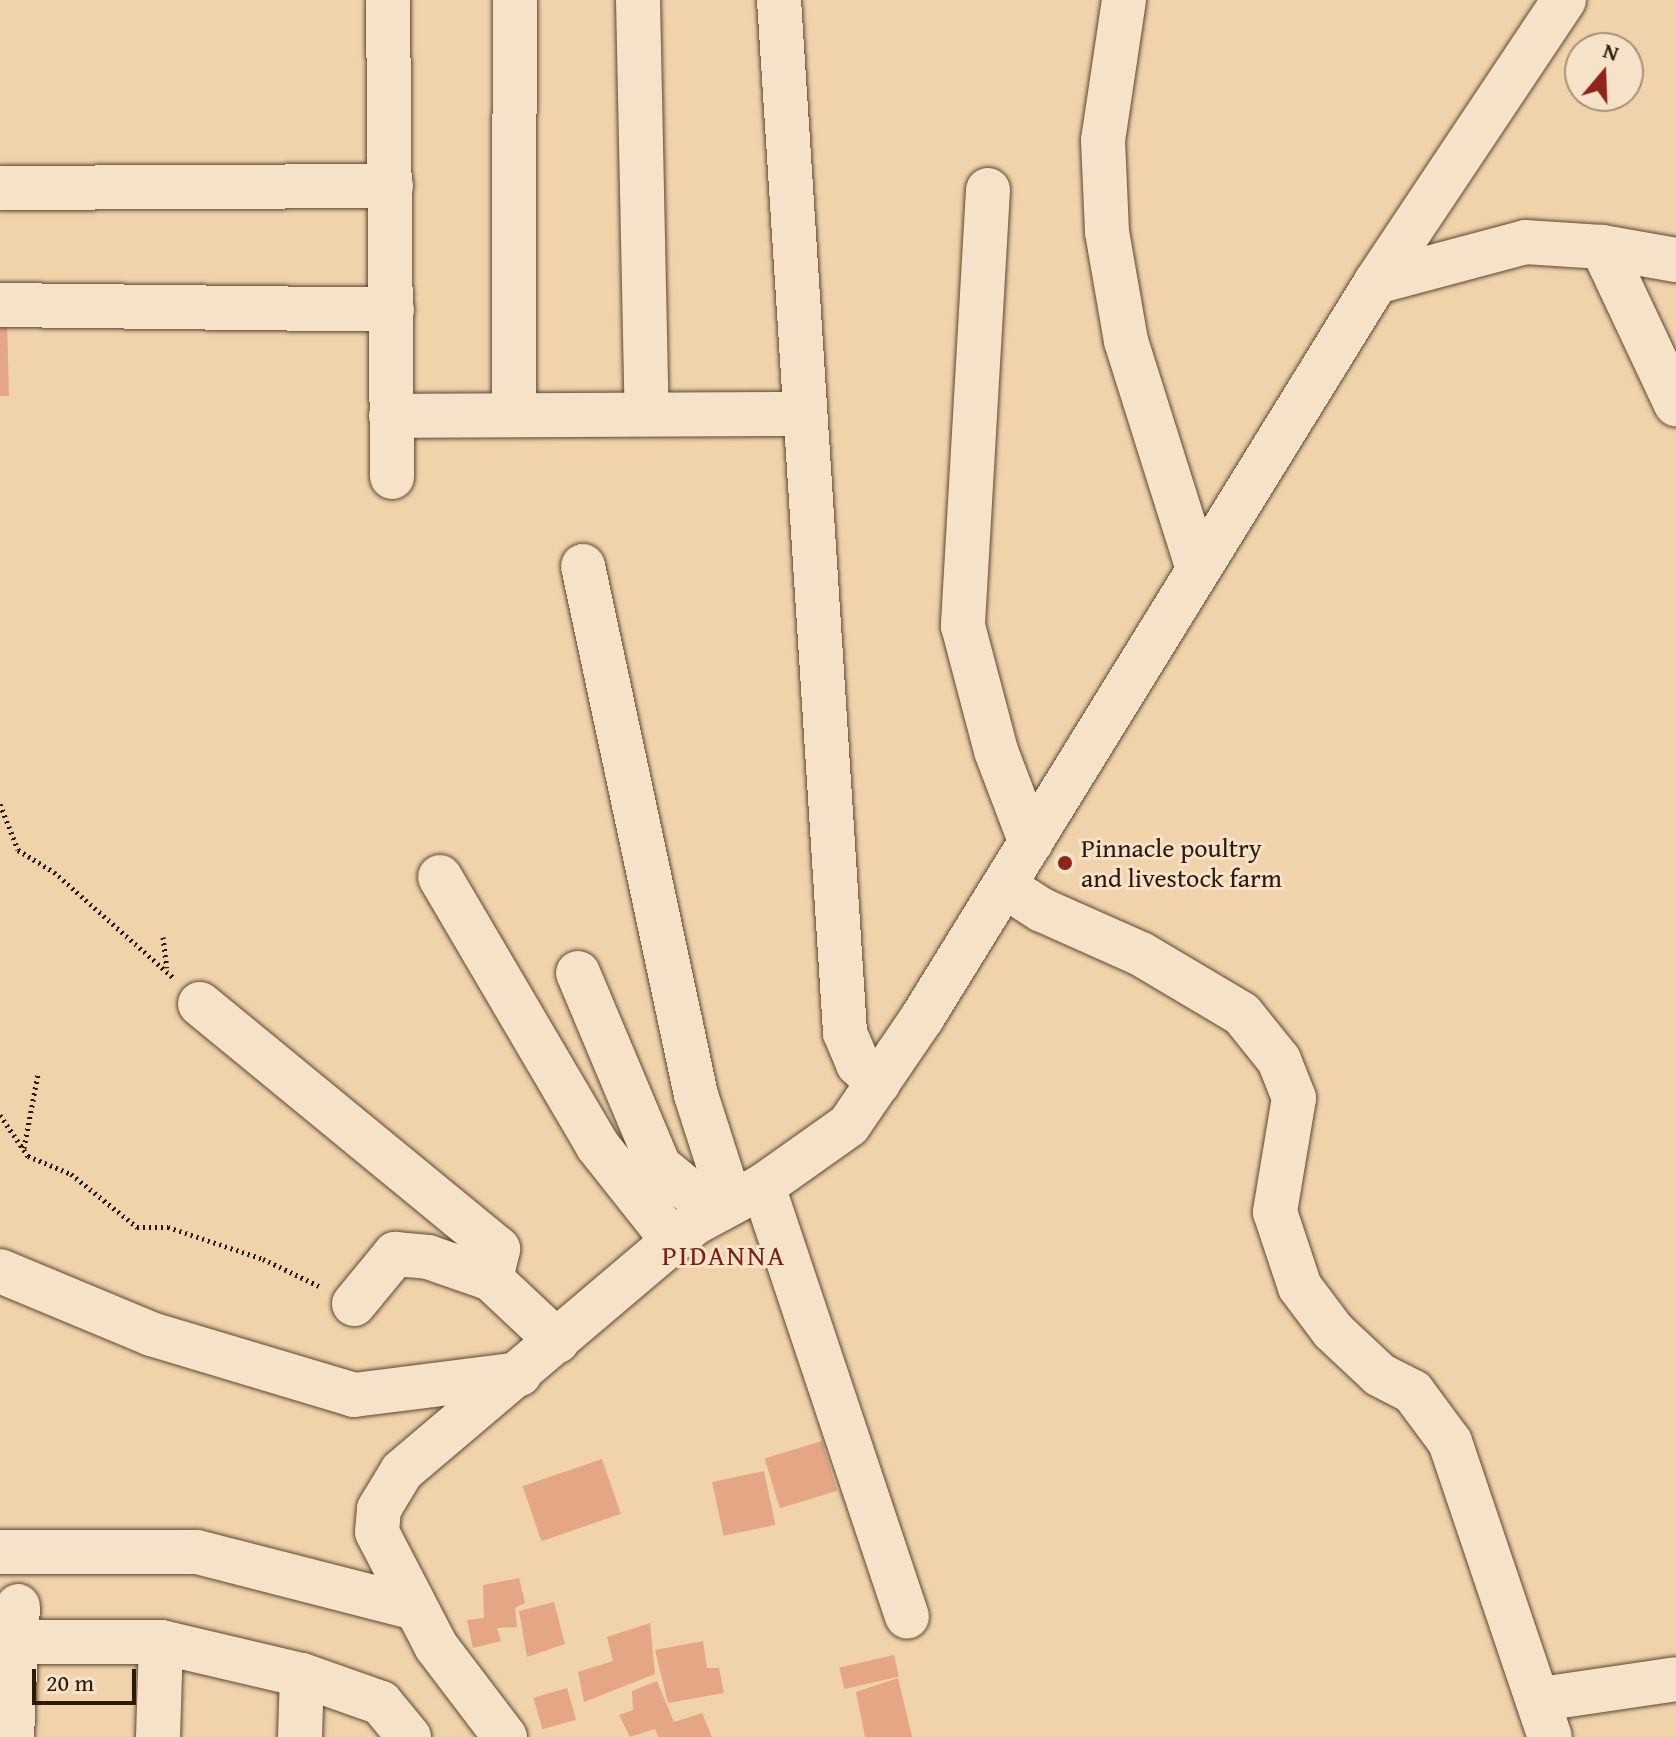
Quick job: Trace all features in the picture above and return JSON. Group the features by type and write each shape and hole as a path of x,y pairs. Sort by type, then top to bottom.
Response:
{"street":[{"path":"388,0 392,477"},
{"path":"514,415 515,0"},
{"path":"638,0 647,414"},
{"path":"779,0 845,1033 858,1064 878,1083"},
{"path":"1124,0 1103,140 1107,232 1126,341 1198,569"},
{"path":"505,1737 436,1646 377,1532 379,1509 402,1471 673,1241 849,1125 1031,843 1376,282 1564,0"},
{"path":"0,188 391,186"},
{"path":"988,190 963,626 996,751 1031,843"},
{"path":"1376,282 1525,242 1602,247 1676,260"},
{"path":"1602,247 1676,404"},
{"path":"0,305 392,310"},
{"path":"391,416 804,414"},
{"path":"583,566 696,1095 907,1617"},
{"path":"440,877 597,1145 673,1241"},
{"path":"1004,886 1042,910 1141,954 1242,1014 1279,1060 1294,1098 1275,1212 1300,1287 1333,1331 1380,1375 1413,1392 1450,1442 1546,1718 1676,1679"},
{"path":"578,973 659,1166 736,1200"},
{"path":"200,1004 498,1249 491,1279"},
{"path":"354,1304 395,1254 428,1257 491,1279 557,1341"},
{"path":"0,1271 151,1334 354,1395 520,1374"},
{"path":"0,1552 197,1552 415,1608"},
{"path":"12,1737 17,1624 161,1642 302,1675 381,1703 409,1737"},
{"path":"158,1737 161,1642"},
{"path":"300,1737 302,1675"}],"path":[{"path":"0,804 18,850 54,872 167,969 200,1004"},
{"path":"163,937 167,969"},
{"path":"23,1149 38,1074"},
{"path":"0,1115 28,1156 71,1174 137,1227 168,1227 263,1259 354,1304"}],"building":[{"path":"0,319 7,319 9,396 0,396"},
{"path":"822,1441 837,1491 780,1508 765,1459"},
{"path":"602,1459 621,1514 541,1541 523,1486"},
{"path":"764,1471 775,1525 724,1536 712,1482"},
{"path":"519,1578 525,1603 515,1608 517,1627 497,1628 501,1641 473,1648 467,1620 484,1618 483,1585"},
{"path":"554,1602 565,1644 527,1657 519,1611"},
{"path":"650,1623 655,1674 584,1702 578,1672 613,1661 607,1637"},
{"path":"703,1641 707,1668 719,1668 724,1693 668,1703 655,1650"},
{"path":"894,1655 899,1676 844,1689 839,1668"},
{"path":"898,1678 912,1737 865,1737 856,1692"},
{"path":"657,1681 674,1722 702,1713 712,1737 658,1737 655,1729 630,1737 619,1715 633,1710 632,1691"},
{"path":"567,1688 576,1720 542,1729 533,1698"}],"place":[{"name":"Pinnacle poultry and livestock farm","path":"1065,863"}],"district":[{"name":"PIDANNA","path":"724,1255"}]}
